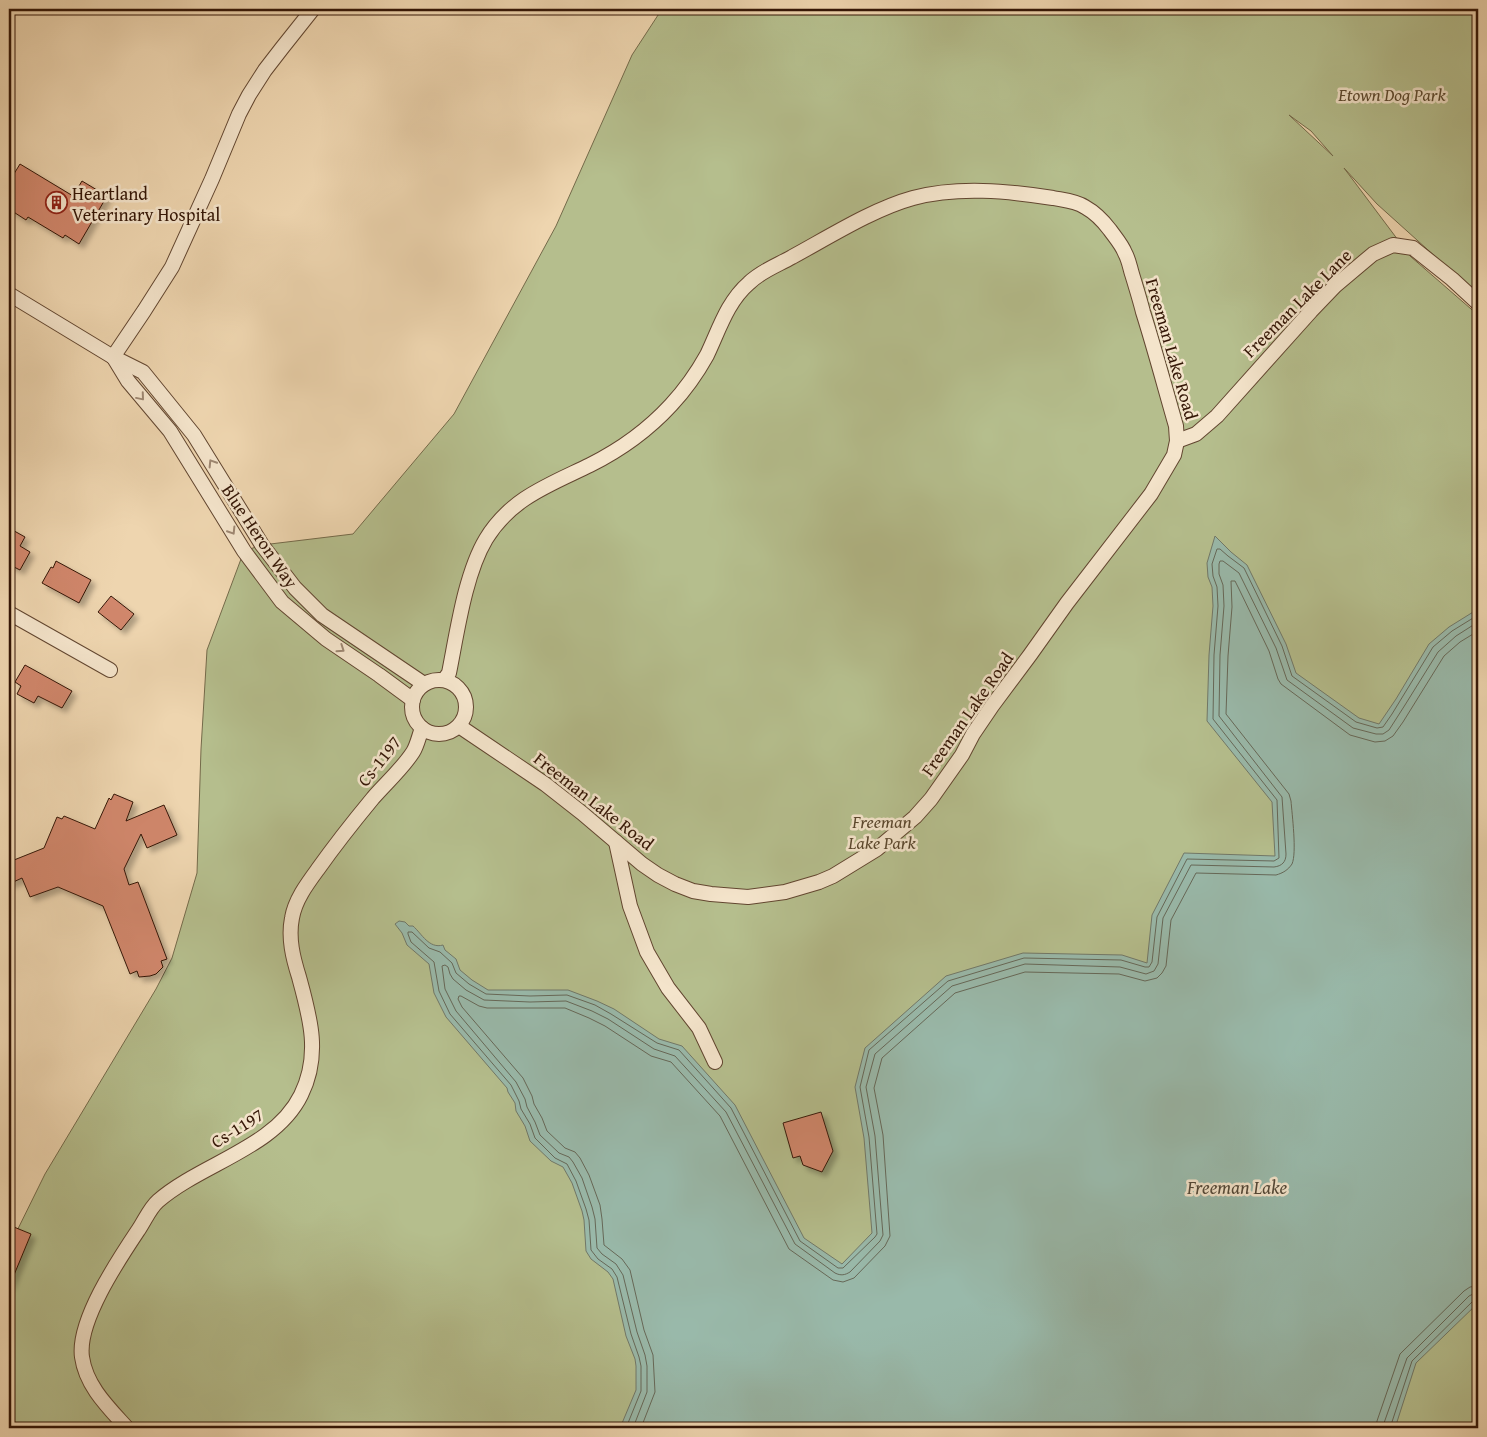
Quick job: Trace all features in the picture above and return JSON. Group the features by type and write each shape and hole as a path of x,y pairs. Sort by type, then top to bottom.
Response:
{"street":[{"path":"113,357 172,267 239,114 249,96 276,55 313,9"},
{"name":"Freeman Lake Road","path":"444,680 449,673 459,620 476,560 496,524 525,497 592,464 626,444 657,419 676,399 696,373 727,310 747,284 760,274 846,227 897,203 930,194 981,191 1033,195 1068,201 1084,206 1108,227 1126,254 1176,426 1177,441 1174,455 1151,494 1066,604 992,706 973,734 962,755 936,792 915,817 877,849 833,876 802,888 767,896 730,897 693,890 675,884 642,864 545,784 459,726"},
{"name":"Freeman Lake Lane","path":"1177,441 1196,434 1217,416 1310,311 1372,254 1393,245 1413,248 1452,279 1478,303"},
{"name":"Blue Heron Way","path":"9,294 113,357 143,372 194,435 262,545 295,588 322,615 424,684"},
{"name":"Blue Heron Way","path":"113,357 128,381 170,431 244,551 282,602 326,639 413,700"},
{"path":"9,612 110,670"},
{"path":"436,679 444,680 457,686 464,696 467,705 465,716 459,726 451,731 442,734 431,733 422,728 415,720 412,710 413,700 417,690 424,684 436,679"},
{"name":"Cs-1197","path":"127,1428 105,1405 86,1373 81,1342 87,1323 115,1266 157,1202 199,1173 268,1134 287,1116 302,1094 312,1057 312,1035 309,1014 292,955 290,936 292,918 298,899 334,847 413,751 422,728"},
{"path":"616,842 630,906 647,952 668,988 699,1028 715,1062"}],"green space":[{"name":"Freeman Lake Park","path":"662,9 1478,9 1478,295 1377,204 1344,168 1410,256 1478,315 1478,1428 9,1428 9,1247 45,1174 156,989 172,958 197,873 201,749 207,650 244,551 262,545 353,534 454,414 556,226 632,55","holes":["1289,115 1311,131 1333,156"]}],"water":[{"name":"Freeman Lake","path":"1215,536 1247,565 1286,644 1296,673 1359,718 1379,724 1429,644 1449,627 1478,609 1478,1303 1416,1363 1395,1428 620,1428 636,1390 635,1359 626,1336 613,1279 608,1272 591,1259 586,1251 584,1220 572,1183 563,1167 551,1161 530,1141 507,1088 446,1017 434,993 429,964 407,945 402,933 395,924 399,921 405,922 409,926 413,926 430,943 438,946 443,945 445,950 456,959 460,970 488,990 568,990 614,1009 659,1039 682,1046 735,1105 804,1238 842,1264 872,1233 864,1138 855,1087 865,1048 946,976 1023,953 1122,955 1147,963 1152,915 1184,853 1275,856 1272,802 1207,721 1213,606 1212,587 1208,577 1207,563"}],"building":[{"name":"Heartland Veterinary Hospital","path":"20,164 73,196 82,181 107,196 79,244 65,235 63,238 28,217 26,220 9,209 9,182"},
{"path":"9,528 25,537 20,546 30,552 20,570 10,565 9,567"},
{"path":"56,561 91,580 79,603 42,583"},
{"path":"111,596 134,614 121,630 98,612"},
{"path":"25,665 72,691 62,708 38,696 34,703 17,694 21,686 15,682"},
{"path":"114,794 133,802 126,821 164,805 177,835 147,848 141,834 124,869 129,885 138,882 167,959 161,961 163,967 156,974 150,976 139,977 137,971 130,974 103,906 58,887 30,897 22,878 9,884 9,862 44,848 57,817 62,819 64,816 95,829 109,798 111,800"},
{"path":"821,1112 833,1151 822,1172 803,1165 800,1156 793,1158 783,1123"},
{"path":"9,1225 31,1234 9,1287"}],"place":[{"name":"Heartland Veterinary Hospital","path":"56,203"}],"park label":[{"name":"Etown Dog Park","path":"1392,94"}]}
